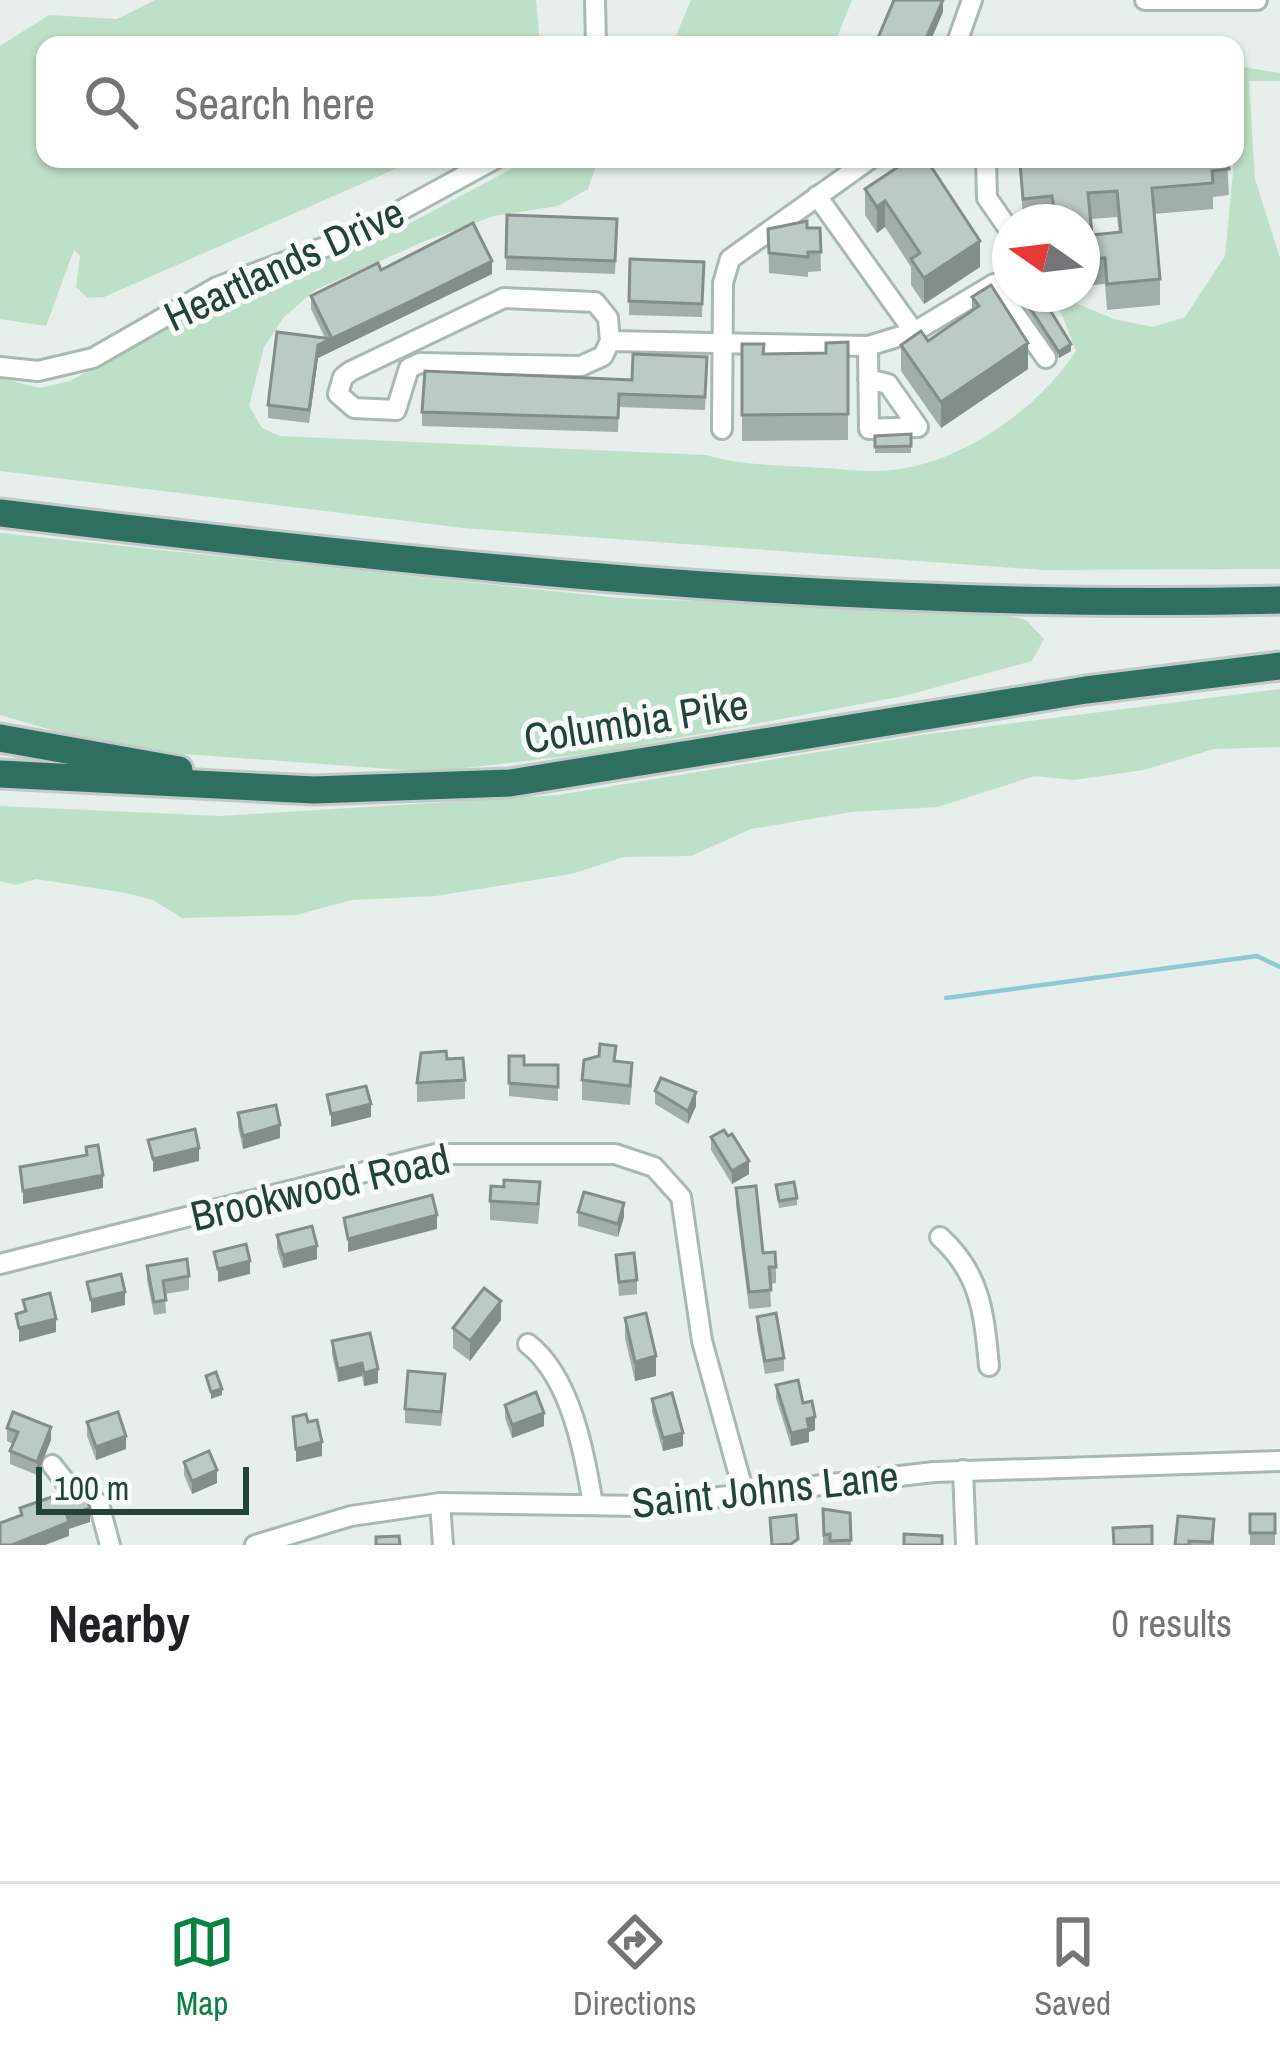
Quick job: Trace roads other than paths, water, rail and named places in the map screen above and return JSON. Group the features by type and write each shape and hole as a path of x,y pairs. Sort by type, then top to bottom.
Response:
{"highway":[{"path":"0,501 109,526"},
{"path":"0,513 416,563 764,589 1045,599 1280,600"},
{"name":"Columbia Pike","path":"0,774 314,790 407,790 594,773 1086,690 1280,666"},
{"path":"0,738 102,760 314,790"},
{"path":"0,791 192,801 407,790"}],"street":[{"path":"596,0 596,36"},
{"path":"959,36 972,0"},
{"path":"1145,0 1257,0"},
{"name":"Heartlands Drive","path":"0,367 38,371 93,358 217,287 352,237 478,168"},
{"path":"722,429 723,283 730,259 857,168"},
{"path":"986,168 987,198 992,205"},
{"path":"817,196 914,332"},
{"path":"610,340 868,346 914,332 994,284 1046,358"},
{"path":"399,346 410,368 396,410 342,402 343,377 399,346 484,306 517,297 595,302 608,318 610,340 603,356 581,366 432,362 410,368"},
{"path":"868,346 868,379"},
{"name":"Brookwood Road","path":"0,1264 436,1154 615,1154 637,1159 670,1180 688,1217 703,1341 745,1497"},
{"path":"940,1237 968,1265 977,1286 989,1366"},
{"path":"528,1344 538,1351 567,1404 586,1459 592,1505"},
{"name":"Saint Johns Lane","path":"254,1545 351,1516 440,1503 592,1505 745,1497 963,1470 1280,1462"},
{"path":"52,1465 67,1484 99,1504 110,1545"},
{"path":"963,1470 966,1545"},
{"path":"440,1503 443,1545"}],"waterway":[{"path":"946,998 1257,956 1280,967"}]}
